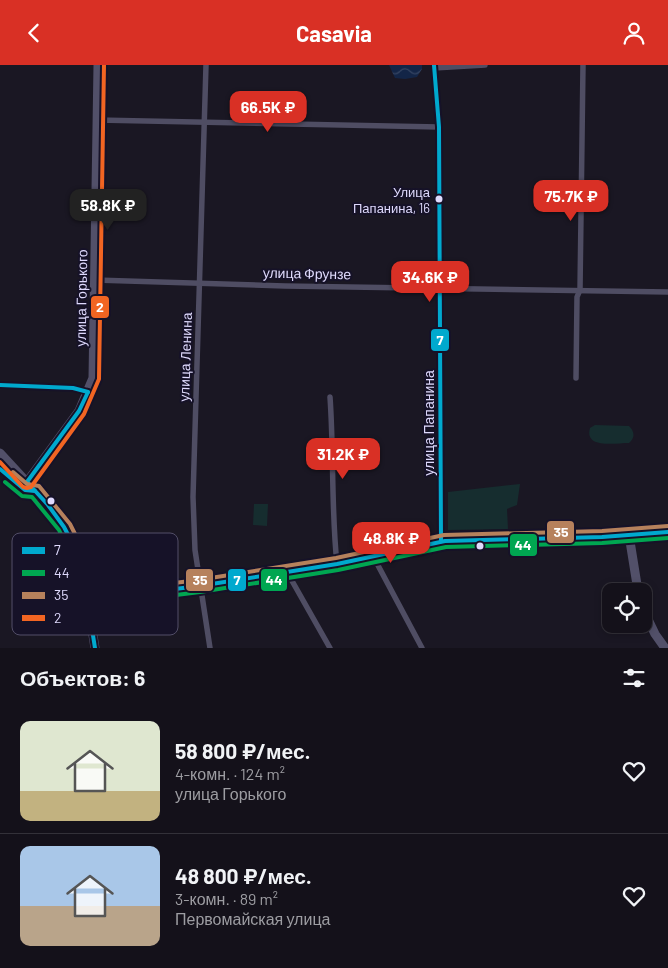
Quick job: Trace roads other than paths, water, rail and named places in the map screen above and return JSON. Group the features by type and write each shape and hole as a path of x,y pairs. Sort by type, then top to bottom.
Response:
{"street":[{"name":"улица Горького","path":"27,482 79,411 93,378 98,65"},
{"name":"улица Ленина","path":"206,65 193,497 195,550 199,587 210,648"},
{"path":"434,67 485,65"},
{"path":"576,379 577,297 580,290 583,65"},
{"name":"улица Папанина","path":"434,67 439,127 441,541"},
{"path":"97,120 439,127"},
{"name":"улица Фрунзе","path":"95,280 668,292"},
{"path":"330,397 333,524 337,564"},
{"path":"0,453 48,505 67,533"},
{"path":"178,589 337,564 441,541 668,532"},
{"path":"629,535 637,583"},
{"path":"373,556 422,648"},
{"path":"287,572 330,648"},
{"path":"652,629 665,648"},
{"path":"93,635 95,648"}],"water":[{"path":"389,65 422,65 422,69 417,77 395,78"}],"place":[{"name":"Улица Папанина, 16","path":"439,199"}]}
